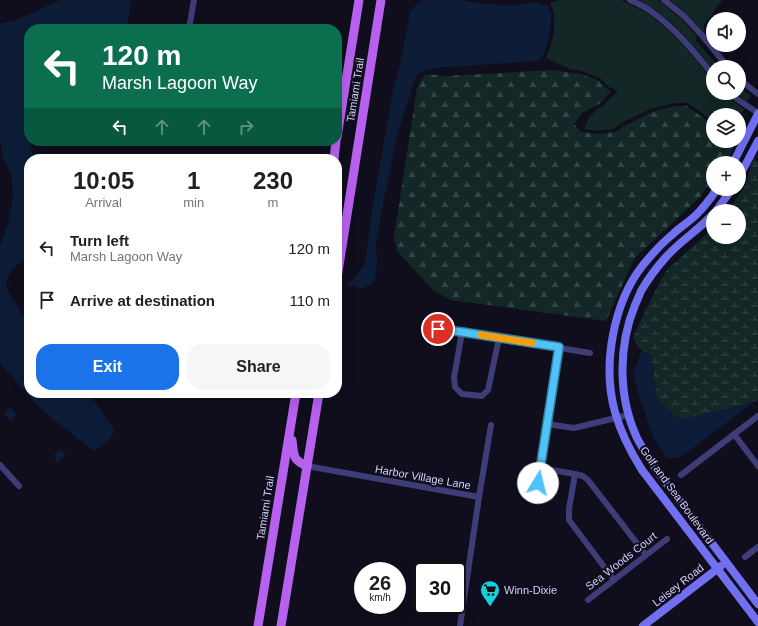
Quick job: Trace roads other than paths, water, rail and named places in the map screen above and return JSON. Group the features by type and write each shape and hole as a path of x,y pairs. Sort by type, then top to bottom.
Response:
{"main road":[{"name":"Tamiami Trail","path":"342,106 359,0"},
{"name":"Tamiami Trail","path":"342,247 382,0"},
{"name":"Tamiami Trail","path":"260,624 295,398"},
{"path":"281,626 318,398"},
{"path":"290,431 294,457 298,463 307,466"}],"street":[{"path":"190,24 194,0"},
{"path":"630,0 648,9 672,28 690,46 706,66"},
{"path":"664,0 684,16 722,60"},
{"path":"746,85 758,94"},
{"path":"736,156 758,113 738,100"},
{"path":"746,164 758,141"},
{"name":"Golf and Sea Boulevard","path":"712,196 696,215 657,249 631,282 620,308 613,335 610,359 610,383 617,418 631,453 642,470 758,622"},
{"name":"Golf and Sea Boulevard","path":"706,222 666,257 641,292 631,317 624,341 623,383 628,414 637,438 647,455 658,472 758,604"},
{"path":"425,328 462,332 590,353"},
{"path":"462,332 454,378 455,387 462,394 482,396 488,390 499,338"},
{"path":"538,483 559,347"},
{"path":"547,424 574,428 628,414"},
{"path":"681,475 758,416"},
{"path":"479,497 491,425"},
{"path":"734,434 758,466"},
{"path":"0,465 19,486"},
{"name":"Harbor Village Lane","path":"307,466 479,497 460,626"},
{"path":"540,468 575,474 583,476 588,480 646,555"},
{"path":"575,474 569,509 569,520 614,580"},
{"name":"Sea Woods Court","path":"588,600 667,539"},
{"path":"745,557 758,547"},
{"name":"Leisey Road","path":"643,626 726,562"}],"water":[{"path":"60,0 131,0 128,24 24,24 24,146 31,146 33,154 24,154 24,260 12,269 6,285 8,292 24,316 24,390 0,363 0,246 9,221 13,195 11,173 3,157 0,140 0,24 19,19"},
{"path":"424,0 463,0 475,3 500,5 517,5 535,2 541,5 547,5 551,18 547,44 543,55 537,61 436,68 419,73 412,87 398,132 376,242 377,263 375,280 370,285 361,289 354,286 347,287 348,281 352,281 365,264 374,198 393,91 400,65 410,12"},
{"path":"642,350 651,355 657,400 681,420 754,402 681,457 667,458 654,438 633,374"},
{"path":"31,398 92,398 114,432 105,443 94,451 36,404"},
{"path":"10,407 17,415 11,421 4,414"},
{"path":"61,449 66,455 58,463 55,460 56,458 53,456"}],"place":[{"name":"Winn-Dixie","path":"490,607"}]}
